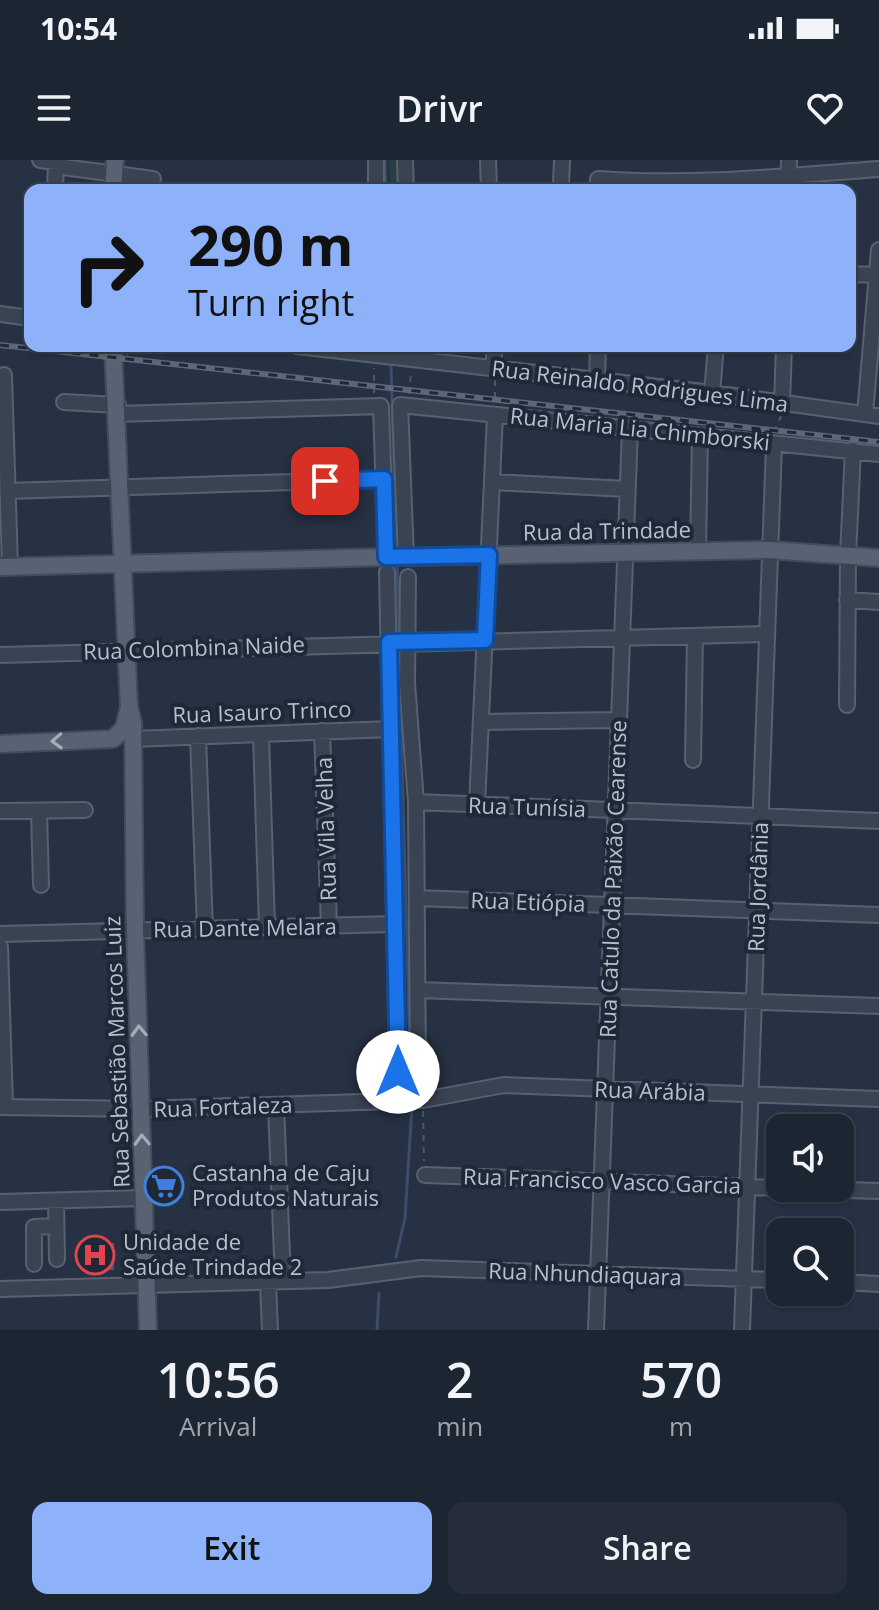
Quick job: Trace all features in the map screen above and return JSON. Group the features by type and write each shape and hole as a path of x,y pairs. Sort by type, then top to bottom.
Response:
{"main road":[{"name":"Rua Sebastião Marcos Luiz","path":"113,352 126,651 133,739 135,931 148,1330"},
{"name":"Rua da Trindade","path":"406,557 770,550 879,558"},
{"name":"Rua da Trindade","path":"5,567 387,565"},
{"name":"Rua Sebastião Marcos Luiz","path":"129,707 124,728 113,739 125,749 131,772"},
{"path":"0,744 113,739"}],"street":[{"path":"40,160 56,161 63,167 153,179"},
{"path":"376,160 376,184"},
{"path":"405,160 406,184"},
{"path":"488,160 489,184"},
{"path":"561,184 562,160"},
{"path":"789,160 789,183"},
{"path":"55,184 56,161"},
{"path":"598,184 598,179 668,183 789,183 879,169"},
{"path":"872,415 879,250"},
{"path":"856,274 877,275"},
{"path":"0,314 24,317"},
{"path":"494,352 494,368"},
{"path":"597,380 598,352"},
{"path":"712,393 715,352"},
{"path":"782,403 784,352"},
{"name":"Rua Reinaldo Rodrigues Lima","path":"379,353 407,354 494,368 872,415"},
{"path":"4,375 8,491 5,567"},
{"path":"64,402 118,409 377,406 384,479 392,729 398,1101"},
{"path":"400,405 406,557"},
{"name":"Rua Maria Lia Chimborski","path":"400,405 879,454"},
{"path":"477,805 495,415"},
{"name":"Rua Catulo da Paixão Cearense","path":"596,1330 630,429"},
{"path":"698,551 700,436"},
{"name":"Rua Jordânia","path":"742,1330 774,445"},
{"path":"847,705 848,556 853,450"},
{"path":"8,491 384,479"},
{"path":"492,482 627,489"},
{"name":"Rua da Trindade","path":"387,565 406,557"},
{"path":"408,577 416,802 418,1075"},
{"path":"847,600 879,602"},
{"name":"Rua Colombina Naide","path":"0,655 767,634"},
{"path":"693,760 695,636"},
{"path":"481,722 619,720"},
{"name":"Rua Isauro Trinco","path":"133,739 392,729"},
{"name":"Rua Vila Velha","path":"322,731 329,926"},
{"path":"261,734 267,927"},
{"path":"198,736 205,929"},
{"name":"Rua Tunísia","path":"416,802 879,821"},
{"path":"0,811 85,810"},
{"path":"39,811 41,885"},
{"name":"Rua Etiópia","path":"417,898 879,915"},
{"name":"Rua Dante Melara","path":"0,934 395,924"},
{"path":"0,946 3,1107"},
{"path":"418,990 879,1006"},
{"name":"Rua Arábia","path":"398,1101 423,1100 494,1086 879,1099"},
{"name":"Rua Fortaleza","path":"3,1107 141,1109 398,1101"},
{"path":"270,1330 275,1282 276,1105"},
{"name":"Rua Francisco Vasco Garcia","path":"425,1175 766,1188"},
{"name":"Rua Francisco Vasco Garcia","path":"854,1190 879,1191"},
{"path":"0,1202 144,1198"},
{"path":"56,1201 57,1259"},
{"path":"34,1264 34,1227 56,1226"},
{"name":"Rua Nhundiaquara","path":"0,1289 341,1279 390,1270 766,1280"},
{"path":"854,1283 879,1284"}],"path":[{"path":"377,406 379,353"},
{"path":"400,405 411,390 407,354"},
{"path":"494,368 495,415"},
{"path":"774,445 772,435 781,417 782,403"},
{"path":"423,1100 425,1175"}],"green space":[{"path":"389,160 400,160 401,184 390,184"}],"building":[{"path":"97,1243 114,1243 114,1270 98,1270"}],"waterway":[{"path":"385,160 386,184"},
{"path":"391,363 396,551"},
{"path":"397,563 399,639"},
{"path":"399,651 400,679"},
{"path":"400,687 411,1095"},
{"path":"396,1257 405,1218 412,1106"},
{"path":"377,1330 379,1293"}],"railway":[{"path":"0,345 24,348"},
{"path":"63,352 879,442"}],"place":[{"name":"Castanha de Caju Produtos Naturais","path":"164,1186"},
{"name":"Unidade de Saúde Trindade 2","path":"95,1255"}],"route":[{"path":"325,481 384,479 386,557 489,555 485,640 389,642 398,1072"}]}
